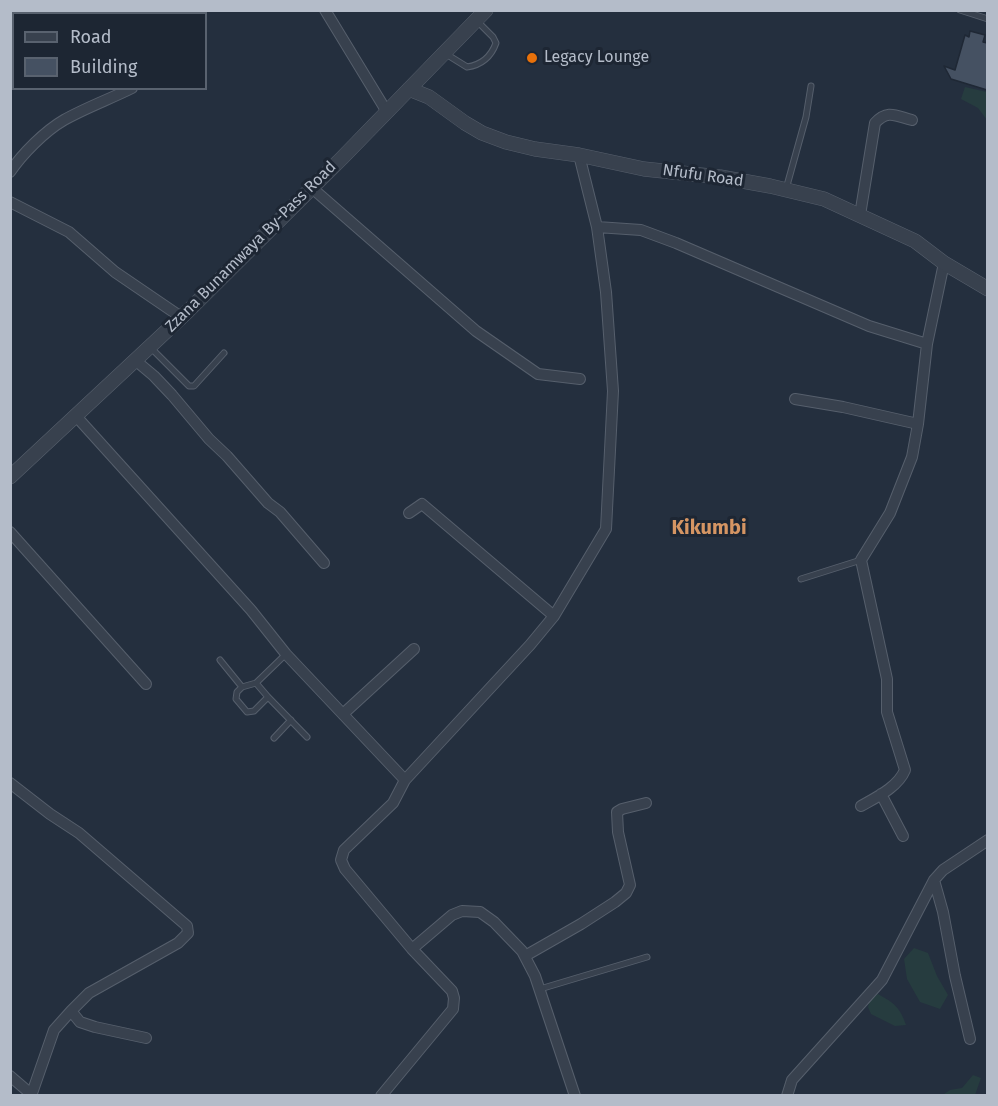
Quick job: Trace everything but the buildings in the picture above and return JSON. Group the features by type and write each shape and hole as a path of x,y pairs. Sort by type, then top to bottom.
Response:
{"street":[{"path":"325,10 387,112"},
{"name":"Zzana Bunamwaya By-Pass Road","path":"10,477 181,317 312,188 481,15"},
{"name":"Nfufu Road","path":"410,89 429,97 482,133 506,142 535,149 579,154 644,169 720,177 824,199 915,241 944,263 987,289"},
{"path":"10,172 37,142 63,121 128,90"},
{"path":"860,215 875,123 880,117 888,114 912,120"},
{"path":"381,1095 453,1009 454,998 452,991 412,949 345,869 341,860 344,850 393,803 405,780 554,616 606,529 612,391 606,292 597,227 579,154"},
{"path":"312,188 476,331 538,374 580,379"},
{"path":"10,202 69,232 115,272 181,317"},
{"path":"597,227 641,230 869,326 927,344"},
{"path":"861,806 902,778 905,770 888,712 887,679 861,560 890,513 912,457 927,344 944,263"},
{"path":"135,360 172,395 209,439 268,503 280,512 324,562"},
{"path":"795,399 918,424"},
{"path":"75,416 251,610 286,654 405,780"},
{"path":"409,513 422,504 463,544 554,616"},
{"path":"10,532 146,684"},
{"path":"343,714 414,650"},
{"path":"10,783 79,833 187,926 188,933 178,943 90,993 71,1011 54,1030 31,1095 10,1076"},
{"path":"881,794 903,836"},
{"path":"525,956 581,924 626,893 630,885 618,832 617,812 646,803"},
{"path":"787,1095 792,1080 882,980 934,880 942,870 987,840"},
{"path":"934,880 944,912 955,976 970,1039"},
{"path":"412,949 452,915 462,911 480,912 494,922 525,956 540,989 575,1095"},
{"path":"71,1011 80,1022 146,1038"}],"lane":[{"path":"960,10 987,19"},
{"path":"444,53 467,67 485,60 493,51 495,43 481,15"},
{"path":"786,190 806,117 811,86"},
{"path":"150,347 189,386 194,386 224,353"},
{"path":"801,579 861,560"},
{"path":"268,697 254,711 247,712 236,699 237,692 242,687 256,683 286,654"},
{"path":"220,660 242,687"},
{"path":"256,683 307,736"},
{"path":"274,738 291,720"},
{"path":"540,989 647,957"}],"green space":[{"path":"965,87 987,92 987,120 978,108 961,99"},
{"path":"914,948 928,953 948,995 940,1009 920,1002 907,979 904,959"},
{"path":"878,994 896,1006 906,1025 895,1026 871,1014 868,1007 870,1000"},
{"path":"973,1075 981,1078 975,1095 944,1094 950,1090 962,1088"}],"place":[{"name":"Legacy Lounge","path":"532,58"}],"district":[{"name":"Kikumbi","path":"709,528"}]}
